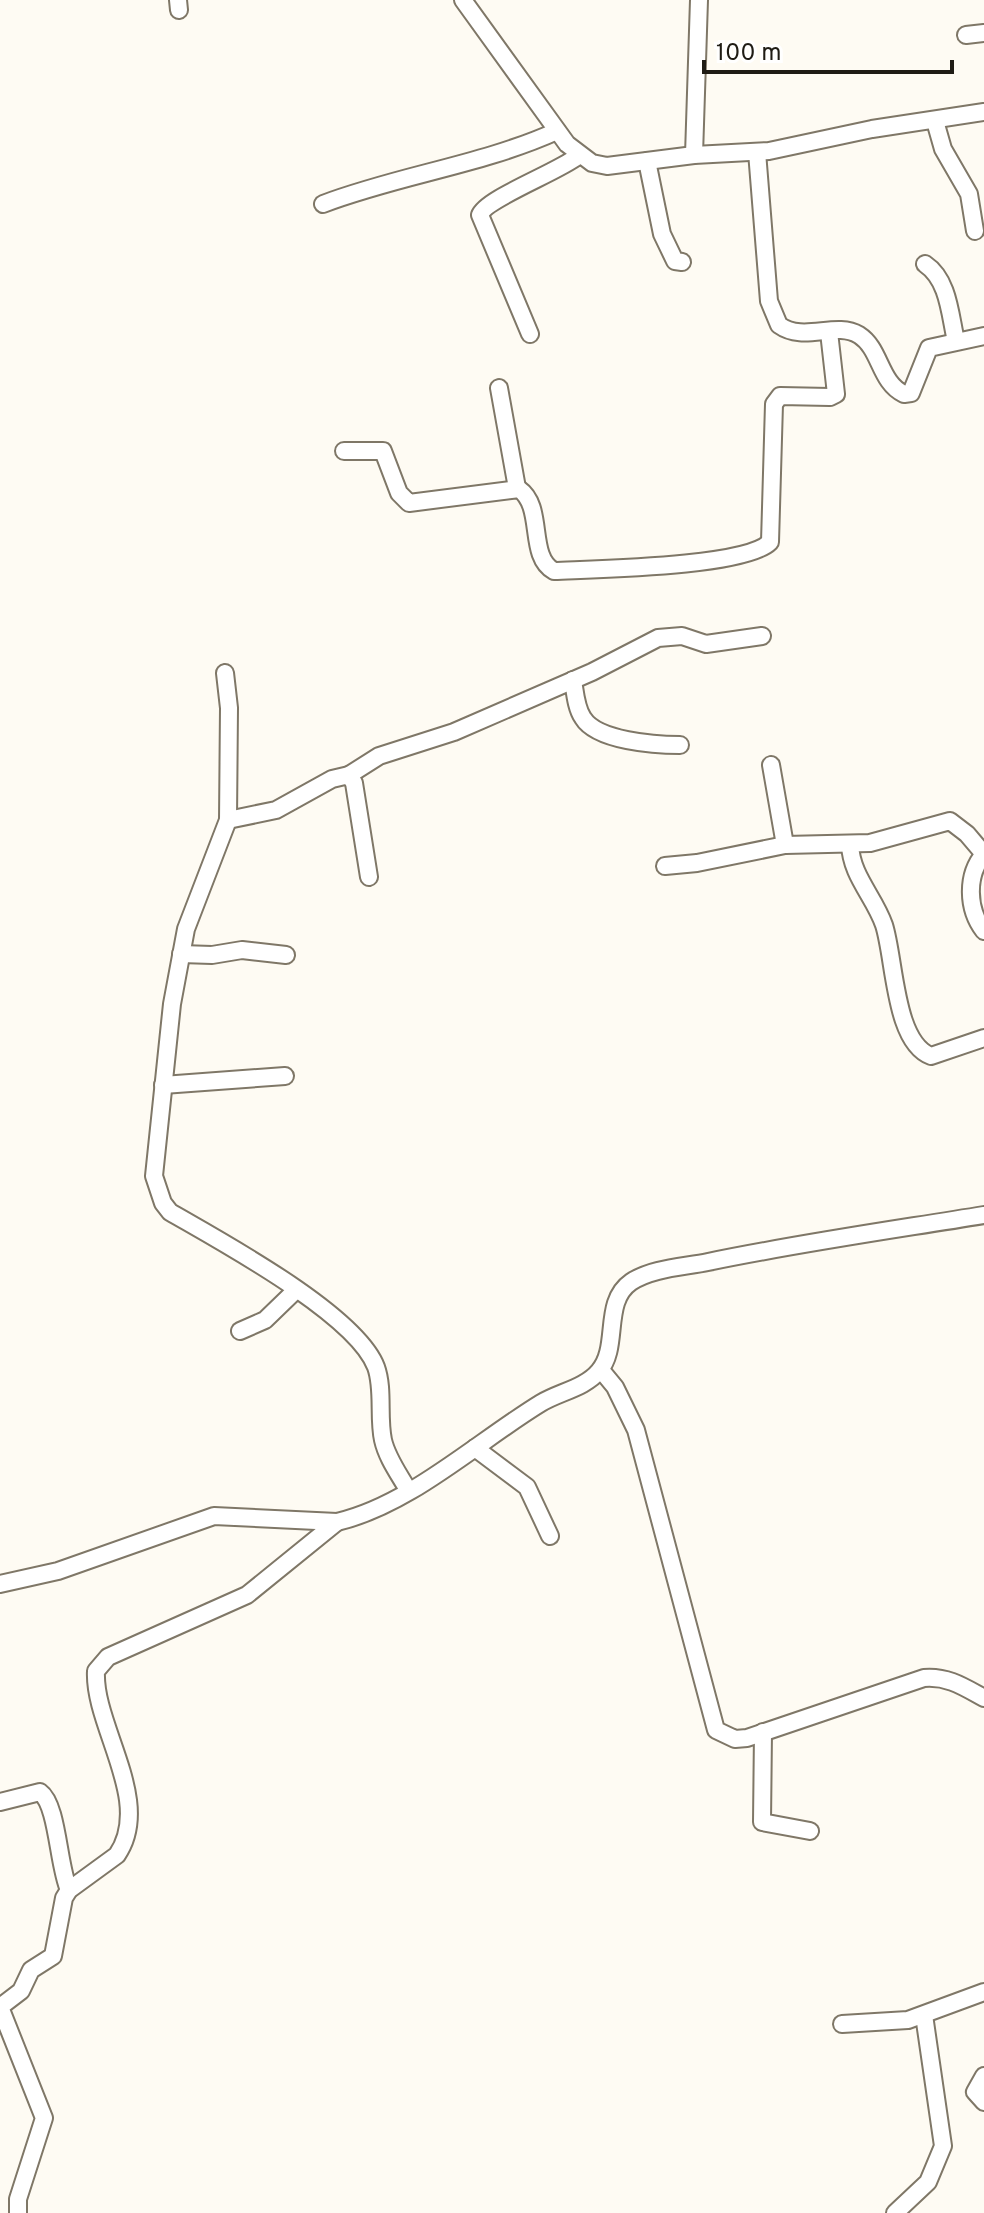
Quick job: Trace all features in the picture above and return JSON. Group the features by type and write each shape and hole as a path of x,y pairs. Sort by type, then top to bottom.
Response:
{"street":[{"path":"463,0 578,156 607,166 694,155 757,152 984,112"},
{"path":"694,155 699,0"},
{"path":"966,35 984,33"},
{"path":"935,121 943,149 969,194 975,231"},
{"path":"323,204 368,187 404,181 511,151 557,131"},
{"path":"757,152 773,315 787,331 855,333 865,340 887,380 904,394 911,393 929,348 984,336"},
{"path":"530,334 480,215 488,203 553,174 578,156"},
{"path":"647,161 666,248 675,261 682,262"},
{"path":"925,264 934,270 946,294 956,341"},
{"path":"499,388 517,488 530,501 543,558 554,571 679,564 763,549 770,542 774,404 780,396 830,397 836,394 829,332"},
{"path":"344,451 383,451 399,493 409,503 517,488"},
{"path":"228,820 276,810 344,774 349,775 379,756 454,732 573,680 658,638 682,636 706,644 762,636"},
{"path":"225,673 229,708 228,820 218,851 194,900 181,954 153,1160 154,1176 163,1203 170,1212 273,1272 350,1331 374,1362 383,1439 408,1490"},
{"path":"573,680 581,715 589,725 619,738 680,745"},
{"path":"771,765 785,845"},
{"path":"349,775 354,783 369,877"},
{"path":"665,866 697,863 785,845 850,844 891,839 940,821 957,824 984,854 971,877 972,905 984,931"},
{"path":"850,844 852,864 884,924 903,1014 918,1050 931,1056 984,1038"},
{"path":"181,954 212,955 242,950 286,955"},
{"path":"163,1085 285,1076"},
{"path":"18,2213 18,2199 44,2118 0,2007 21,1991 31,1970 56,1952 61,1907 69,1890 117,1855 122,1847 128,1814 120,1764 96,1680 101,1663 247,1595 337,1522 385,1504 543,1402 589,1380 601,1370 621,1291 648,1275 744,1254 984,1215"},
{"path":"240,1331 265,1320 296,1290"},
{"path":"601,1370 615,1387 636,1430 711,1718 724,1736 735,1739 763,1732 924,1678 940,1677 984,1698"},
{"path":"475,1448 527,1487 550,1536"},
{"path":"0,1584 58,1571 214,1516 337,1522"},
{"path":"763,1732 762,1822 810,1831"},
{"path":"0,1802 34,1792 45,1795 49,1801 60,1868 69,1890"},
{"path":"842,2024 895,2023 984,1992"},
{"path":"895,2213 928,2182 943,2146 924,2015"},
{"path":"984,2076 975,2092 984,2102"}]}
